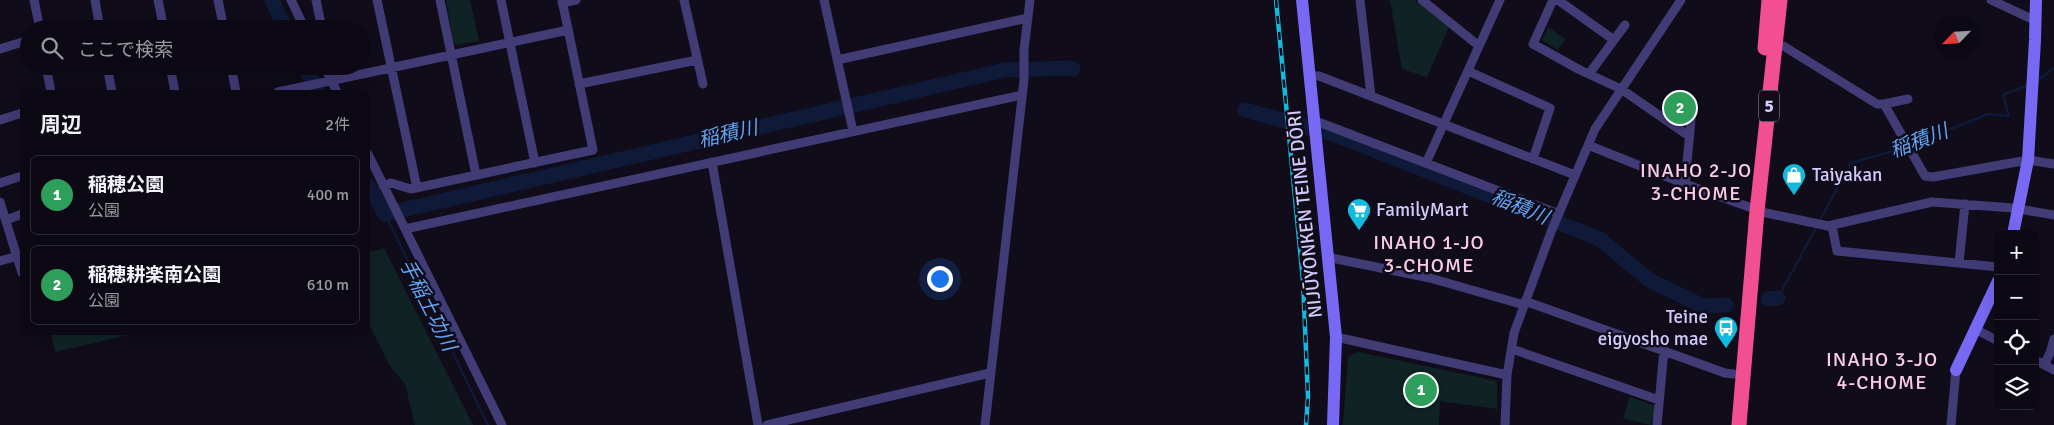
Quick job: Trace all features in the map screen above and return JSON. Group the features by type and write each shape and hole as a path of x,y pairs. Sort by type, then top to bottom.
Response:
{"highway":[{"name":"5","path":"1730,425 1770,42 1769,0"},
{"name":"5","path":"1770,42 1780,0"},
{"name":"5","path":"1739,425 1753,209"}],"street":[{"path":"34,0 38,20"},
{"path":"95,0 98,20"},
{"path":"158,0 162,20"},
{"path":"218,0 222,20"},
{"path":"291,0 301,20"},
{"path":"316,0 320,20"},
{"path":"377,0 417,188"},
{"path":"440,0 476,175"},
{"path":"501,0 535,162"},
{"path":"383,186 391,183 411,189 417,188 593,150 562,2 576,0"},
{"path":"684,0 703,84"},
{"path":"825,0 853,131"},
{"path":"985,425 1024,80 1024,50 1030,0"},
{"name":"NIJŪYONKEN TEINE DŌRI","path":"1302,0 1336,338 1333,425"},
{"path":"1360,0 1371,96"},
{"path":"1422,0 1479,46"},
{"path":"1426,163 1500,0"},
{"path":"1553,0 1533,44 1621,89 1690,136"},
{"path":"1558,0 1614,40"},
{"path":"1505,425 1507,375 1514,333 1558,215 1594,129 1681,0"},
{"path":"1991,0 2036,21"},
{"path":"2014,230 2028,160 2036,0"},
{"path":"837,60 1028,18"},
{"path":"1589,74 1625,24"},
{"path":"370,72 568,30"},
{"path":"1770,42 1877,104 1908,99"},
{"path":"0,49 20,43"},
{"path":"579,84 697,60"},
{"path":"1468,71 1550,108 1533,159"},
{"path":"48,75 51,90"},
{"path":"109,75 112,90"},
{"path":"172,75 175,90"},
{"path":"233,75 236,90"},
{"path":"326,75 328,82 335,90"},
{"path":"299,90 358,75"},
{"path":"1310,76 1319,76 1575,175"},
{"path":"405,229 1022,95"},
{"path":"1884,104 1925,176 1933,177 2028,160 2054,164"},
{"path":"1685,184 1692,109"},
{"path":"0,120 20,114"},
{"path":"1314,122 1426,163 1558,215"},
{"path":"1588,145 1753,209 1830,226 1932,202 2018,209 2054,215"},
{"path":"370,158 502,425"},
{"path":"712,162 758,425"},
{"path":"0,183 20,177"},
{"path":"0,202 20,255 0,261"},
{"path":"1959,263 1966,204"},
{"path":"6,220 20,215"},
{"path":"1830,226 1837,251 1994,267"},
{"path":"1327,257 1430,278 1524,303 1664,350 1725,373 1734,374"},
{"path":"1950,425 1956,370 1994,289"},
{"path":"1975,329 1994,339"},
{"path":"1336,338 1507,375"},
{"path":"2044,365 2054,339"},
{"path":"1512,349 1659,400"},
{"path":"1657,425 1664,350"},
{"path":"2039,362 2054,370"},
{"path":"767,425 990,373"}],"green space":[{"path":"446,0 470,0 479,41 456,45 453,40"},
{"path":"1390,0 1414,0 1449,27 1427,77 1402,69"},
{"path":"1548,27 1565,39 1558,50 1542,40"},
{"path":"1681,97 1688,102 1685,123 1682,123 1670,114"},
{"path":"384,248 473,425 415,425 405,384 390,366 370,327 370,252"},
{"path":"52,335 128,335 55,352"},
{"path":"1358,352 1497,381 1497,409 1440,401 1439,425 1343,425 1348,357"},
{"path":"1630,397 1653,405 1655,410 1651,425 1623,418"}],"waterway":[{"name":"手稲土功川","path":"272,0 282,20"},
{"name":"稲積川","path":"2037,81 2054,68"},
{"name":"稲積川","path":"370,188 385,214 1005,70 1073,69"},
{"name":"手稲土功川","path":"309,75 316,90"},
{"name":"稲積川","path":"1911,145 1988,114 2009,116 2003,95 2028,85"},
{"name":"稲積川","path":"1245,110 1336,135 1600,239 1649,280 1703,306 1726,305"},
{"name":"稲積川","path":"1778,298 1851,163 1906,147"},
{"name":"手稲土功川","path":"385,214 488,425"},
{"name":"稲積川","path":"1768,299 1778,298"}],"railway":[{"path":"1276,0 1303,281 1308,397 1306,425"}],"place":[{"name":"稲穂耕楽南公園","path":"1680,108"},
{"name":"Taiyakan","path":"1794,196"},
{"name":"FamilyMart","path":"1359,231"},
{"name":"Teine eigyosho mae","path":"1726,349"},
{"name":"稲穂公園","path":"1421,390"}],"district":[{"name":"INAHO 2-JO 3-CHOME","path":"1696,182"},
{"name":"INAHO 1-JO 3-CHOME","path":"1429,254"},
{"name":"INAHO 3-JO 4-CHOME","path":"1882,370"}]}
